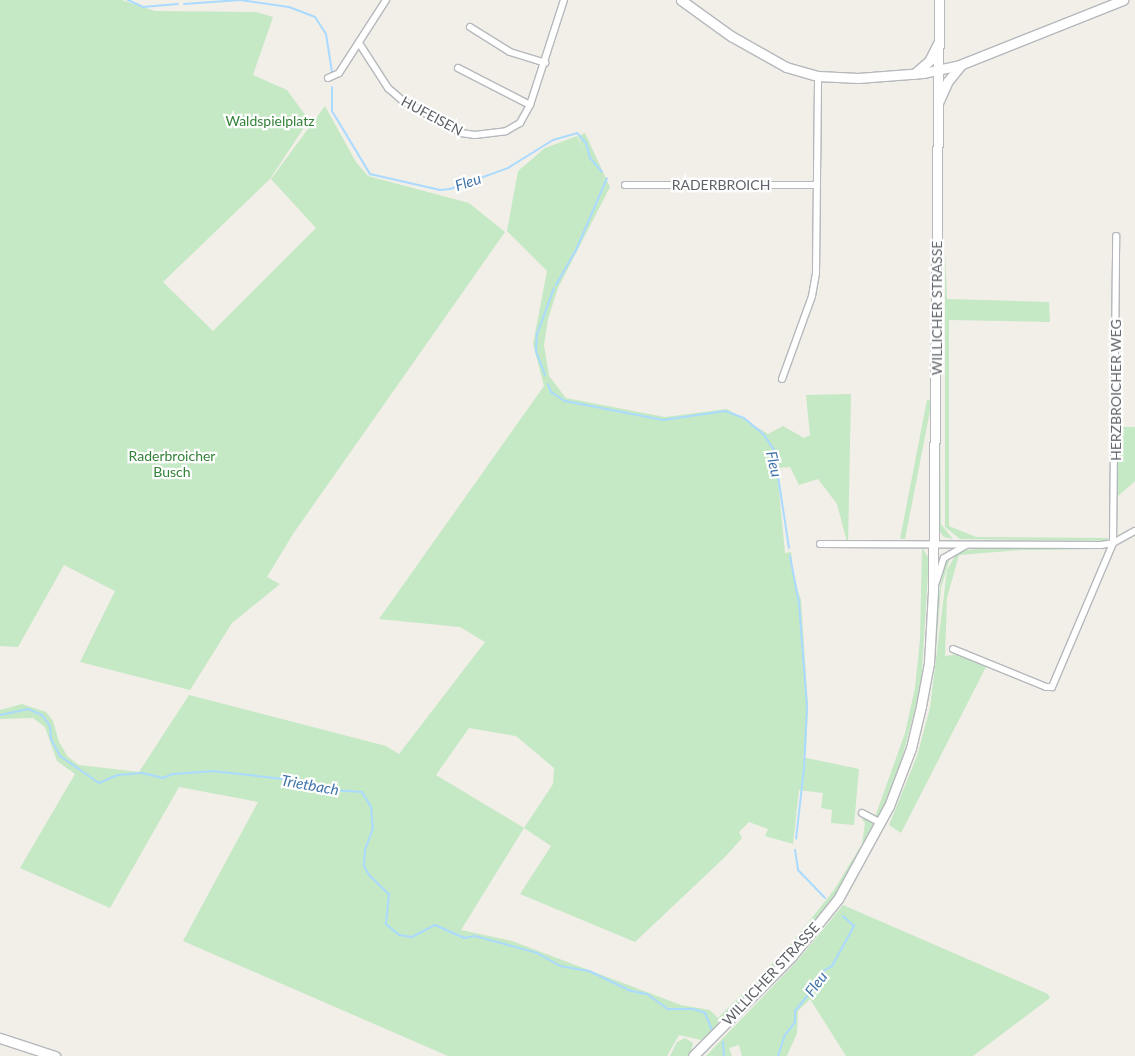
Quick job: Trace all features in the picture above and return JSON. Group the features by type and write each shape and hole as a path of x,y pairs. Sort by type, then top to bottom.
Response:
{"main road":[{"path":"681,0 772,60 818,76 872,78 938,71 961,65 1123,0"},
{"name":"WILLICHER STRASSE","path":"693,1056 817,927 855,872 881,823 904,769 921,706 929,664 933,592 938,0"},
{"path":"913,74 929,61 938,43"},
{"path":"938,103 948,81 961,65"},
{"path":"0,1038 55,1056"}],"street":[{"path":"328,78 339,73 386,0"},
{"name":"HUFEISEN","path":"359,43 394,94 461,133 475,135 513,128 522,121 530,105 564,0"},
{"path":"470,27 510,52 545,63"},
{"path":"458,68 530,105"},
{"path":"782,379 815,282 818,76"},
{"name":"RADERBROICH","path":"625,185 817,185"},
{"name":"HERZBROICHER WEG","path":"953,649 1046,687 1052,687 1113,543 1116,236"},
{"path":"820,544 968,545 1113,543 1135,531"},
{"path":"933,592 944,558 968,545"},
{"path":"862,813 881,823"}],"green space":[{"name":"Raderbroicher Busch","path":"0,0 122,0 155,11 256,12 273,17 253,75 287,90 309,120 270,179 163,282 213,331 316,228 271,179 325,106 356,162 368,176 469,203 505,232 293,534 267,577 280,584 232,623 190,690 80,662 115,591 64,565 18,647 0,646"},
{"path":"585,133 610,187 558,288 548,319 544,345 549,376 566,398 665,417 727,409 768,434 783,426 804,438 810,435 806,395 851,394 848,546 837,504 818,479 799,485 790,467 777,468 785,553 791,552 794,579 801,600 808,706 806,753 802,757 859,769 854,825 831,823 832,810 821,808 823,793 799,790 793,844 765,836 768,829 749,822 739,832 742,838 725,857 635,942 520,894 551,846 524,828 461,930 512,941 681,1005 710,1010 718,1018 718,1025 701,1040 679,1035 667,1056 448,1056 183,941 258,802 179,787 110,908 20,868 75,774 57,761 45,727 33,718 0,719 0,710 22,704 46,712 53,721 59,742 68,757 79,765 139,772 189,695 386,746 399,754 485,642 460,627 379,619 544,386 533,344 547,271 507,231 518,171 545,148 577,136 584,152 578,136","holes":["469,728 516,736 554,768 553,784 524,828 436,775"]},
{"path":"945,251 947,299 1049,302 1050,322 949,320 949,526 976,537 1108,538 1107,541 960,539 945,527"},
{"path":"927,400 932,401 905,539 900,538"},
{"path":"940,402 941,524 953,539 944,537 940,532"},
{"path":"1117,427 1135,427 1135,481 1117,497"},
{"path":"922,548 929,558 921,686 900,766 879,817 875,817 905,733 915,688 920,639"},
{"path":"985,548 1098,550 1022,550 959,555 947,598 945,656 960,654 987,665 901,833 889,825 917,756 930,708 947,570 958,551"},
{"path":"950,558 941,588 936,653 928,702 914,756 888,822 923,719 934,656 939,591 946,559"},
{"path":"864,817 875,823 835,895 809,929 722,1020 718,1018 787,949 834,890 862,844 865,823 862,819"},
{"path":"843,905 1048,994 1050,998 973,1056 846,1056 810,999 798,1011 797,1033 787,1056 742,1056 739,1045 729,1048 732,1056 706,1056 798,960"},
{"path":"685,1038 693,1043 691,1052 687,1056 670,1056 677,1042"}],"waterway":[{"name":"Fleu","path":"128,0 143,7 178,4"},
{"name":"Fleu","path":"184,4 240,0 289,7 315,17 326,34 332,73"},
{"name":"Fleu","path":"332,87 332,111 370,174 440,190 450,189 508,168 553,140 577,133 586,143 590,158 602,172"},
{"name":"Fleu","path":"556,285 576,250 607,178"},
{"name":"Fleu","path":"545,375 536,351 537,334 554,288"},
{"name":"Fleu","path":"548,384 551,392 565,401 663,420 725,411 744,418 764,435 774,450 789,548"},
{"name":"Fleu","path":"790,556 799,603 807,706 804,768 796,839"},
{"name":"Trietbach","path":"0,715 28,709 42,715 50,726 51,739 60,756 99,783 118,775 142,773 163,778 173,774 212,771 302,781 317,789 362,792 371,807 373,828 365,850 364,866 369,875 389,894 386,924 399,935 412,937 435,925 464,938 475,936 537,953 560,966 589,971 631,991 647,994 668,1009 693,1009 705,1013 712,1030"},
{"name":"Fleu","path":"795,850 798,870 825,898"},
{"name":"Fleu","path":"778,1056 785,1035 795,1022 795,1011 820,980 823,971 832,966 854,926 843,916"},
{"name":"Trietbach","path":"723,1042 724,1056"}],"park label":[{"name":"Waldspielplatz","path":"270,121"}]}
